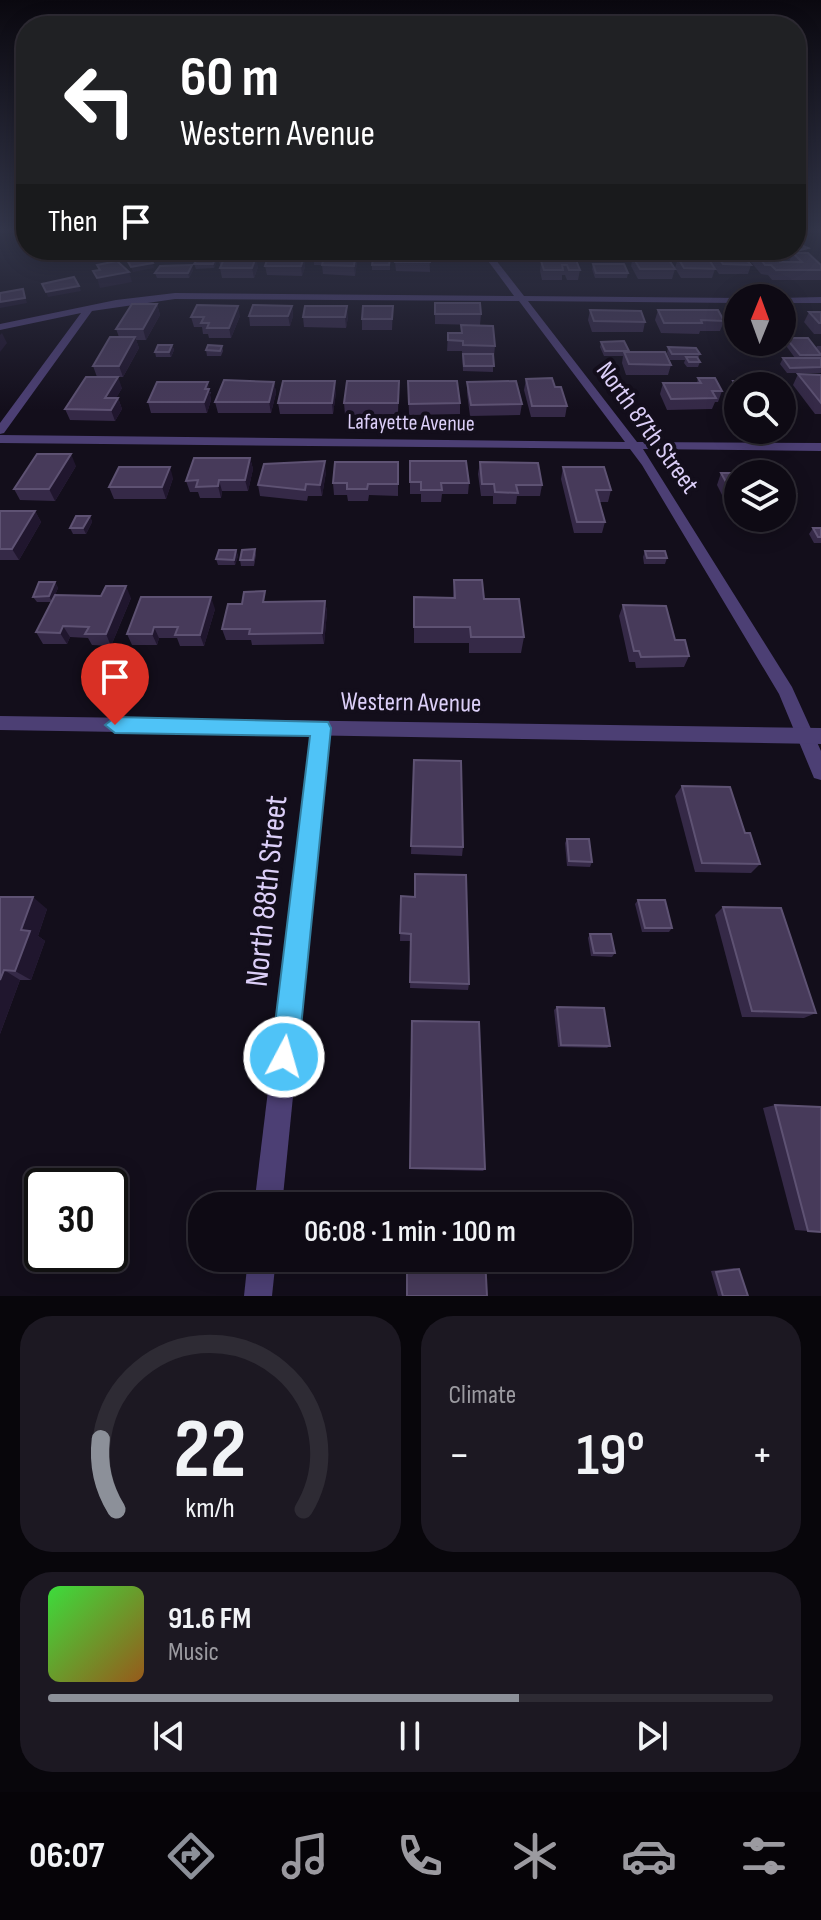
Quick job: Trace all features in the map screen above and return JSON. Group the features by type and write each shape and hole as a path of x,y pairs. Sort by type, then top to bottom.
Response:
{"street":[{"name":"North 87th Street","path":"514,288 648,464 813,736 821,772"},
{"path":"0,327 175,296 724,300"},
{"path":"796,300 821,300"},
{"path":"0,431 89,309"},
{"name":"Lafayette Avenue","path":"0,439 821,447"},
{"name":"Western Avenue","path":"0,723 813,736"},
{"name":"North 88th Street","path":"270,1192 321,728"},
{"path":"258,1296 261,1272"}],"building":[{"path":"23,289 25,298 0,302 0,293"},
{"path":"435,303 480,303 481,314 435,314"},
{"path":"132,304 157,304 143,329 116,329"},
{"path":"197,305 238,306 229,328 207,328 209,323 201,323 204,317 191,317"},
{"path":"253,305 292,306 288,316 249,316"},
{"path":"305,306 347,306 345,317 303,317"},
{"path":"363,306 393,306 392,319 362,319"},
{"path":"590,310 641,311 645,322 594,321"},
{"path":"658,310 718,310 724,321 701,320 702,323 664,323"},
{"path":"809,312 821,312 821,323 819,323"},
{"path":"461,325 493,326 495,346 463,345 463,341 448,340 448,333 462,333"},
{"path":"110,337 135,337 119,366 93,366"},
{"path":"796,338 808,338 821,355 800,355 796,350"},
{"path":"624,341 629,351 605,351 601,342"},
{"path":"158,345 172,345 169,352 155,352"},
{"path":"208,345 222,346 220,351 206,350"},
{"path":"668,347 696,348 700,354 672,354"},
{"path":"624,352 665,352 671,365 629,364"},
{"path":"463,354 493,354 494,366 464,366"},
{"path":"686,357 697,357 700,362 689,362"},
{"path":"783,358 821,358 821,367 790,368"},
{"path":"798,374 821,375 821,403"},
{"path":"86,377 118,377 105,398 118,398 111,410 65,409"},
{"path":"552,378 555,387 561,387 567,406 532,406 526,379"},
{"path":"698,378 715,378 722,391 712,391 716,398 671,399 663,383 701,383"},
{"path":"224,380 274,382 269,402 215,402"},
{"path":"283,381 335,381 332,403 278,403"},
{"path":"347,381 399,381 398,403 344,403"},
{"path":"408,381 457,381 460,403 409,404"},
{"path":"516,381 522,404 471,405 467,382"},
{"path":"157,382 208,382 205,389 209,389 204,402 148,402"},
{"path":"37,454 71,454 49,489 14,489"},
{"path":"194,458 250,458 245,480 219,480 218,486 196,487 198,480 186,481"},
{"path":"325,461 320,485 306,484 305,490 258,485 264,464"},
{"path":"410,461 466,461 469,483 441,483 442,490 421,490 421,482 410,482"},
{"path":"335,462 398,462 398,484 368,484 367,489 347,489 347,483 333,483"},
{"path":"480,462 538,463 542,485 516,485 518,493 495,492 494,484 482,484"},
{"path":"119,467 170,467 162,487 109,487"},
{"path":"563,467 604,467 611,490 596,490 605,522 577,522"},
{"path":"0,511 35,511 12,549 0,549"},
{"path":"76,516 90,516 83,528 70,528"},
{"path":"813,528 821,528 821,537 818,537"},
{"path":"255,549 253,560 240,560 242,550"},
{"path":"219,550 236,550 234,560 216,559"},
{"path":"645,551 665,551 667,558 647,558"},
{"path":"454,580 482,580 484,599 519,599 524,637 471,637 470,627 414,627 414,597 455,598"},
{"path":"39,582 55,582 49,596 33,597"},
{"path":"106,586 126,586 106,634 85,634 89,627 63,626 60,633 36,632 55,595 101,596"},
{"path":"265,591 263,602 325,601 322,633 249,634 250,629 222,629 228,604 242,604 244,592"},
{"path":"141,597 211,597 200,635 175,635 178,627 154,627 152,634 127,634"},
{"path":"623,605 666,606 675,640 685,640 689,656 641,657 639,651 634,651"},
{"path":"414,760 461,761 463,847 411,846"},
{"path":"682,786 730,787 745,833 750,833 760,864 702,863"},
{"path":"567,839 589,839 592,862 569,861"},
{"path":"415,874 466,875 469,984 410,982 411,934 400,933 401,896 415,897"},
{"path":"0,897 33,897 21,930 30,931 15,971 4,970 0,980"},
{"path":"638,900 665,900 672,928 645,928"},
{"path":"723,907 781,908 816,1013 752,1011"},
{"path":"590,934 611,934 615,953 594,953"},
{"path":"557,1007 604,1008 610,1046 561,1045"},
{"path":"412,1021 479,1022 485,1169 410,1168"},
{"path":"775,1105 821,1107 821,1232 808,1231"},
{"path":"739,1269 748,1296 723,1296 716,1272"},
{"path":"407,1272 486,1272 487,1296 407,1296"}],"route":[{"path":"115,725 321,728 284,1057"}]}
